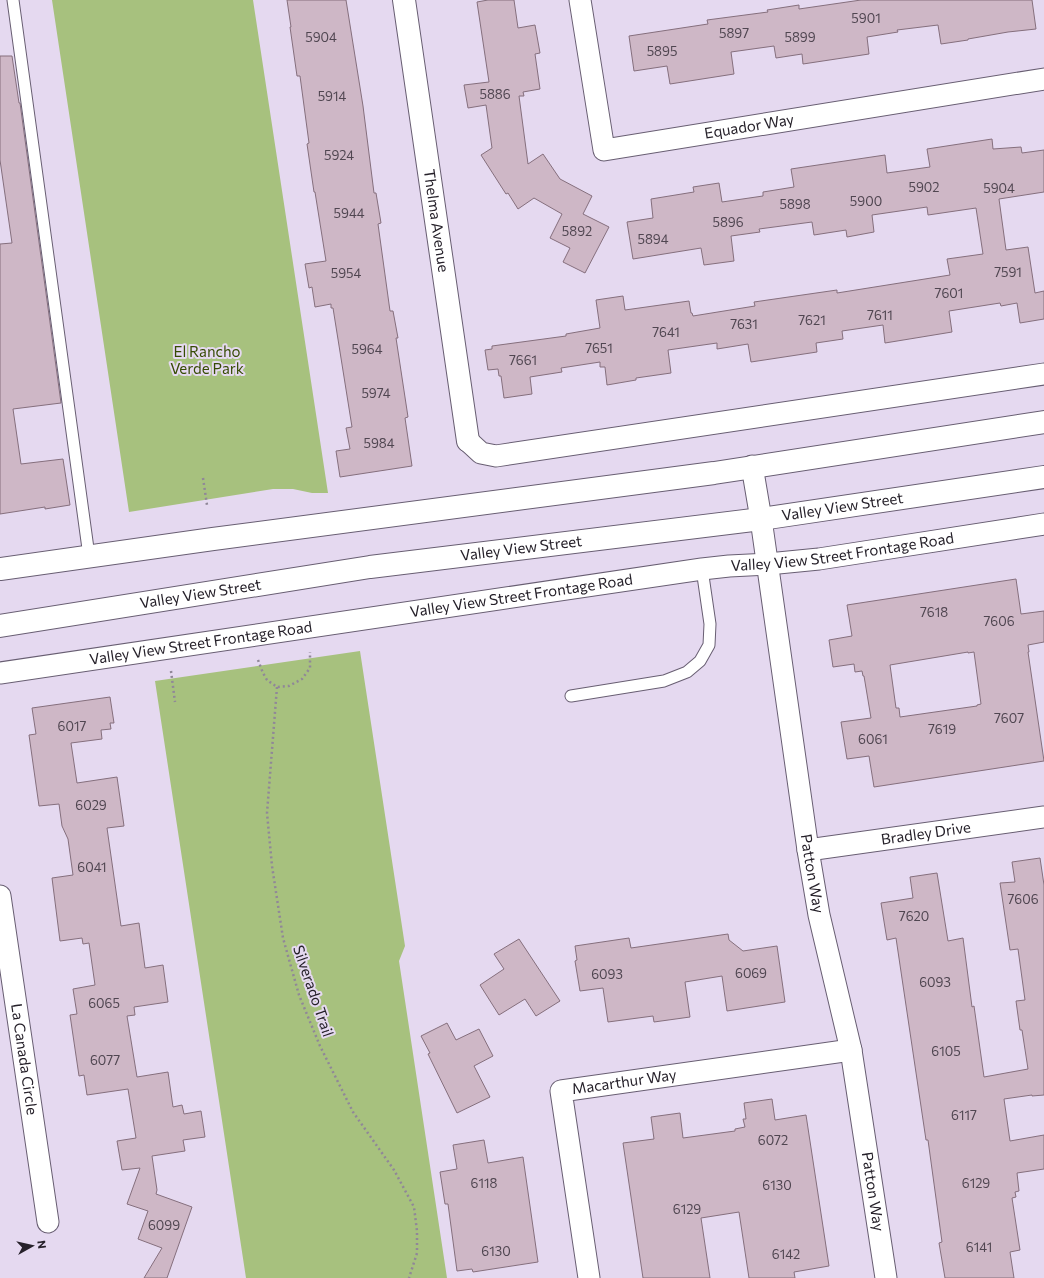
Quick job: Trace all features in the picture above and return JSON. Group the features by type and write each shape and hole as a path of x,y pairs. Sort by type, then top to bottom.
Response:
{"main road":[{"name":"Thelma Avenue","path":"404,0 468,441"},
{"path":"0,569 714,473 1044,422"},
{"name":"Valley View Street","path":"0,626 370,567 762,519 1044,477"}],"street":[{"name":"Equador Way","path":"580,0 604,150 1044,79"},
{"path":"468,441 481,453 496,456 1044,374"},
{"name":"Patton Way","path":"752,466 762,519 808,850 819,915 851,1050 886,1278"},
{"name":"Valley View Street Frontage Road","path":"0,674 702,569 819,559 1044,524"},
{"name":"Bradley Drive","path":"808,850 1044,817"},
{"name":"La Canada Circle","path":"0,896 48,1222"},
{"name":"Macarthur Way","path":"589,1278 561,1091 851,1050"}],"lane":[{"path":"13,0 89,556"},
{"path":"571,696 664,681 687,672 700,661 709,645 710,624 702,569"}],"path":[{"path":"203,478 207,505"},
{"path":"167,648 175,702"},
{"path":"258,660 267,680 277,687 289,686 302,679 310,668 310,652"},
{"name":"Silverado Trail","path":"277,687 267,813 272,866 283,938 299,995 320,1046 353,1112 394,1170 414,1207 417,1231 417,1253 409,1278"}],"green space":[{"name":"El Rancho Verde Park","path":"52,0 253,0 328,493 312,493 293,489 273,489 129,512"},
{"path":"360,651 405,946 399,961 447,1278 246,1278 155,681"}],"building":[{"path":"287,0 346,0 363,106 374,193 376,193 381,223 378,224 390,311 393,311 398,338 396,338 408,417 405,418 412,466 340,477 336,451 350,449 346,428 352,427 333,308 331,308 331,304 315,307 312,287 309,288 305,264 326,261 314,192 300,76 297,76"},
{"path":"488,0 514,0 518,28 535,25 540,53 535,54 540,89 523,92 524,96 519,96 528,164 543,154 560,179 592,196 583,214 609,227 585,273 563,262 570,248 550,238 562,214 534,198 518,209 508,193 506,194 481,155 492,148 486,105 468,108 464,85 489,82 477,2"},
{"path":"861,0 1032,0 1036,29 1008,32 941,44 938,25 897,30 898,32 867,37 869,54 803,64 802,54 776,58 774,46 731,52 734,74 670,84 667,66 634,71 629,36 708,24 707,20 768,12 767,10 799,5 799,9"},
{"path":"0,56 12,56 20,103 61,403 13,409 21,464 63,459 70,505 45,509 45,507 0,514 0,244 12,243 0,160"},
{"path":"992,139 993,149 1021,147 1022,153 1044,150 1044,192 999,199 1006,250 1028,247 1035,293 1044,291 1044,319 1020,323 1017,303 1001,306 1000,303 949,311 952,332 885,343 883,325 842,331 843,339 816,343 817,352 751,362 748,344 717,349 717,343 668,350 671,373 636,378 636,380 607,385 605,367 600,367 600,362 561,368 562,372 530,377 532,394 504,398 501,376 499,376 498,369 488,370 485,350 492,349 492,346 566,336 566,334 600,328 596,300 623,296 625,310 689,301 693,316 755,306 754,302 837,290 837,293 950,275 947,259 983,254 976,208 928,215 927,207 872,215 874,232 847,237 846,230 814,235 812,222 759,229 760,232 731,236 734,261 704,265 701,248 633,259 627,222 653,218 651,199 694,192 693,187 719,183 722,202 763,196 763,192 794,187 791,169 885,155 887,173 930,167 927,149"},
{"path":"1016,579 1021,614 1044,611 1044,642 1028,645 1028,652 1044,761 874,787 869,756 847,759 841,722 871,718 862,671 855,672 854,664 833,667 829,640 852,636 847,605","holes":["974,652 981,704 977,706 900,717 899,708 896,708 890,665"]},
{"path":"110,697 114,723 110,723 111,729 101,730 102,739 71,743 77,783 117,777 124,826 107,828 121,926 139,923 145,968 163,965 168,1002 134,1007 135,1015 127,1016 137,1077 168,1072 173,1107 182,1105 184,1114 201,1111 205,1137 183,1140 185,1151 152,1156 157,1190 156,1194 192,1207 167,1278 144,1278 162,1248 138,1239 148,1211 127,1204 140,1168 122,1170 117,1141 136,1138 128,1089 87,1095 84,1075 79,1076 70,1015 77,1014 73,989 95,985 89,943 83,944 82,938 60,941 52,878 73,875 68,839 62,826 59,804 39,806 29,735 36,734 32,708"},
{"path":"1040,858 1044,885 1044,1095 1004,1099 1010,1141 1044,1135 1044,1169 1017,1173 1019,1191 1015,1192 1016,1197 1012,1198 1020,1250 1010,1252 1014,1278 945,1278 939,1243 942,1242 928,1140 926,1140 896,938 887,940 881,903 913,898 910,877 937,873 948,941 963,938 972,1007 974,1006 984,1077 1028,1069 1016,1001 1025,1000 1018,949 1010,950 1000,883 1015,882 1012,862"},
{"path":"728,934 729,940 743,951 777,946 785,1002 727,1011 722,976 685,982 690,1017 654,1022 653,1016 608,1022 603,988 580,991 575,961 577,960 575,946 629,938 631,948"},
{"path":"519,939 560,1001 536,1016 525,999 499,1015 480,985 504,969 494,954"},
{"path":"447,1023 456,1040 479,1029 493,1056 474,1066 490,1097 457,1113 428,1054 430,1053 421,1036"},
{"path":"772,1099 775,1120 806,1115 829,1266 794,1272 795,1278 749,1278 739,1212 701,1218 710,1278 643,1278 623,1143 654,1139 651,1117 680,1113 683,1138 735,1131 735,1129 745,1127 743,1119 746,1119 744,1103"},
{"path":"484,1140 488,1163 523,1157 538,1262 473,1272 472,1269 457,1271 448,1204 445,1204 440,1172 457,1169 453,1145"}]}
